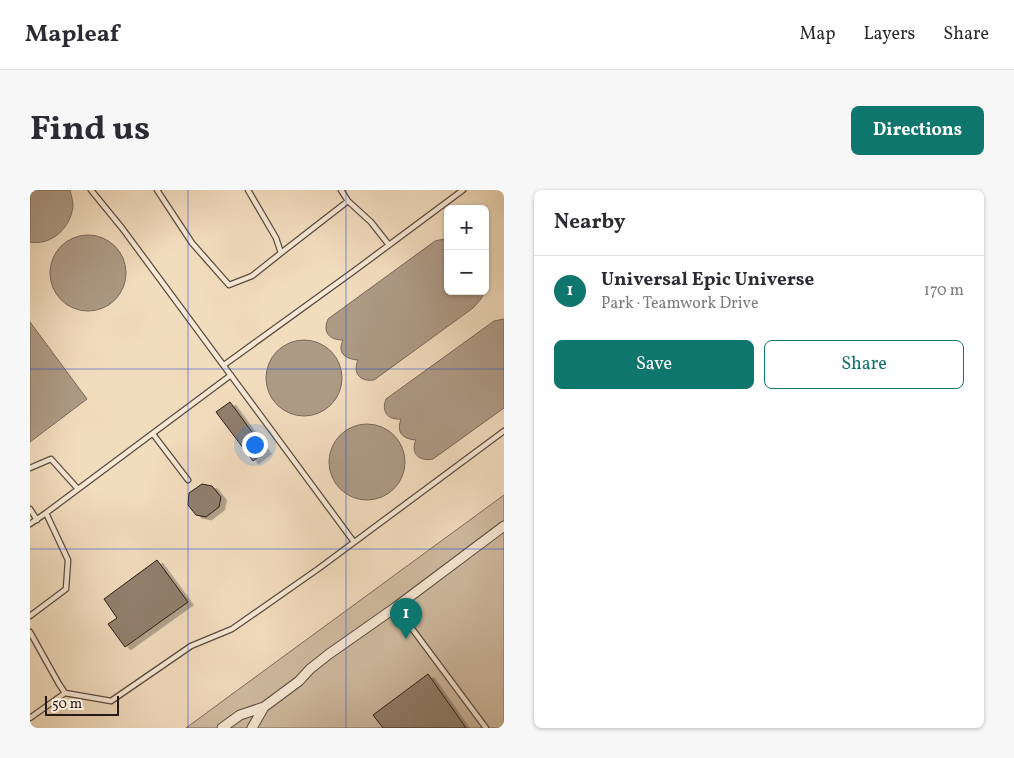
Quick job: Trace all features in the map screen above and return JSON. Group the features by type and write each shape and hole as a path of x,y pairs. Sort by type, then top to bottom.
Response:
{"street":[{"path":"222,728 240,715 264,707 299,682 310,669 329,654 504,526"},
{"path":"252,728 264,707"}],"lane":[{"path":"100,190 93,192 122,228 354,542"},
{"path":"157,190 192,243 229,285 252,276 348,201"},
{"path":"248,190 276,238 281,253"},
{"path":"341,190 348,201 371,222 389,245"},
{"path":"224,365 463,190"},
{"path":"30,524 231,375"},
{"path":"30,632 65,692 111,701 191,646 232,629 318,569 504,432"},
{"path":"153,434 188,480"},
{"path":"30,468 51,459 78,489"},
{"path":"30,509 36,520"},
{"path":"30,616 66,589 68,560 46,513"},
{"path":"396,606 486,728"},
{"path":"30,718 65,692"}],"shaded area":[{"path":"30,190 70,190 73,206 69,221 59,233 46,241 30,242"},
{"path":"88,235 102,238 115,246 123,259 126,273 123,287 115,300 102,308 88,311 74,308 61,300 53,287 50,273 53,259 61,246 74,238"},
{"path":"444,239 444,295 483,295 481,299 473,308 374,380 365,380 357,373 356,365 358,360 346,357 343,354 341,345 343,340 334,339 328,335 326,324 328,319 435,241"},
{"path":"504,319 504,408 433,459 420,458 414,449 416,440 404,437 400,432 401,419 389,417 385,411 386,399 494,321"},
{"path":"30,322 87,399 30,442"},
{"path":"304,340 318,343 331,351 339,364 342,378 339,392 331,405 318,413 304,416 290,413 277,405 269,392 266,378 269,364 277,351 290,343"},
{"path":"367,424 381,427 394,435 402,448 405,462 402,476 394,489 381,497 367,500 353,497 340,489 332,476 329,462 332,448 340,435 353,427"},
{"path":"504,495 504,728 186,728 224,700"}],"building":[{"path":"230,402 266,451 253,461 216,412"},
{"path":"202,484 212,486 221,497 219,507 206,517 196,515 188,505 189,493"},
{"path":"157,560 188,602 125,647 108,624 117,618 104,599"},
{"path":"428,674 466,728 383,728 373,715"}],"place":[{"name":"Universal Epic Universe","path":"406,639"}]}
